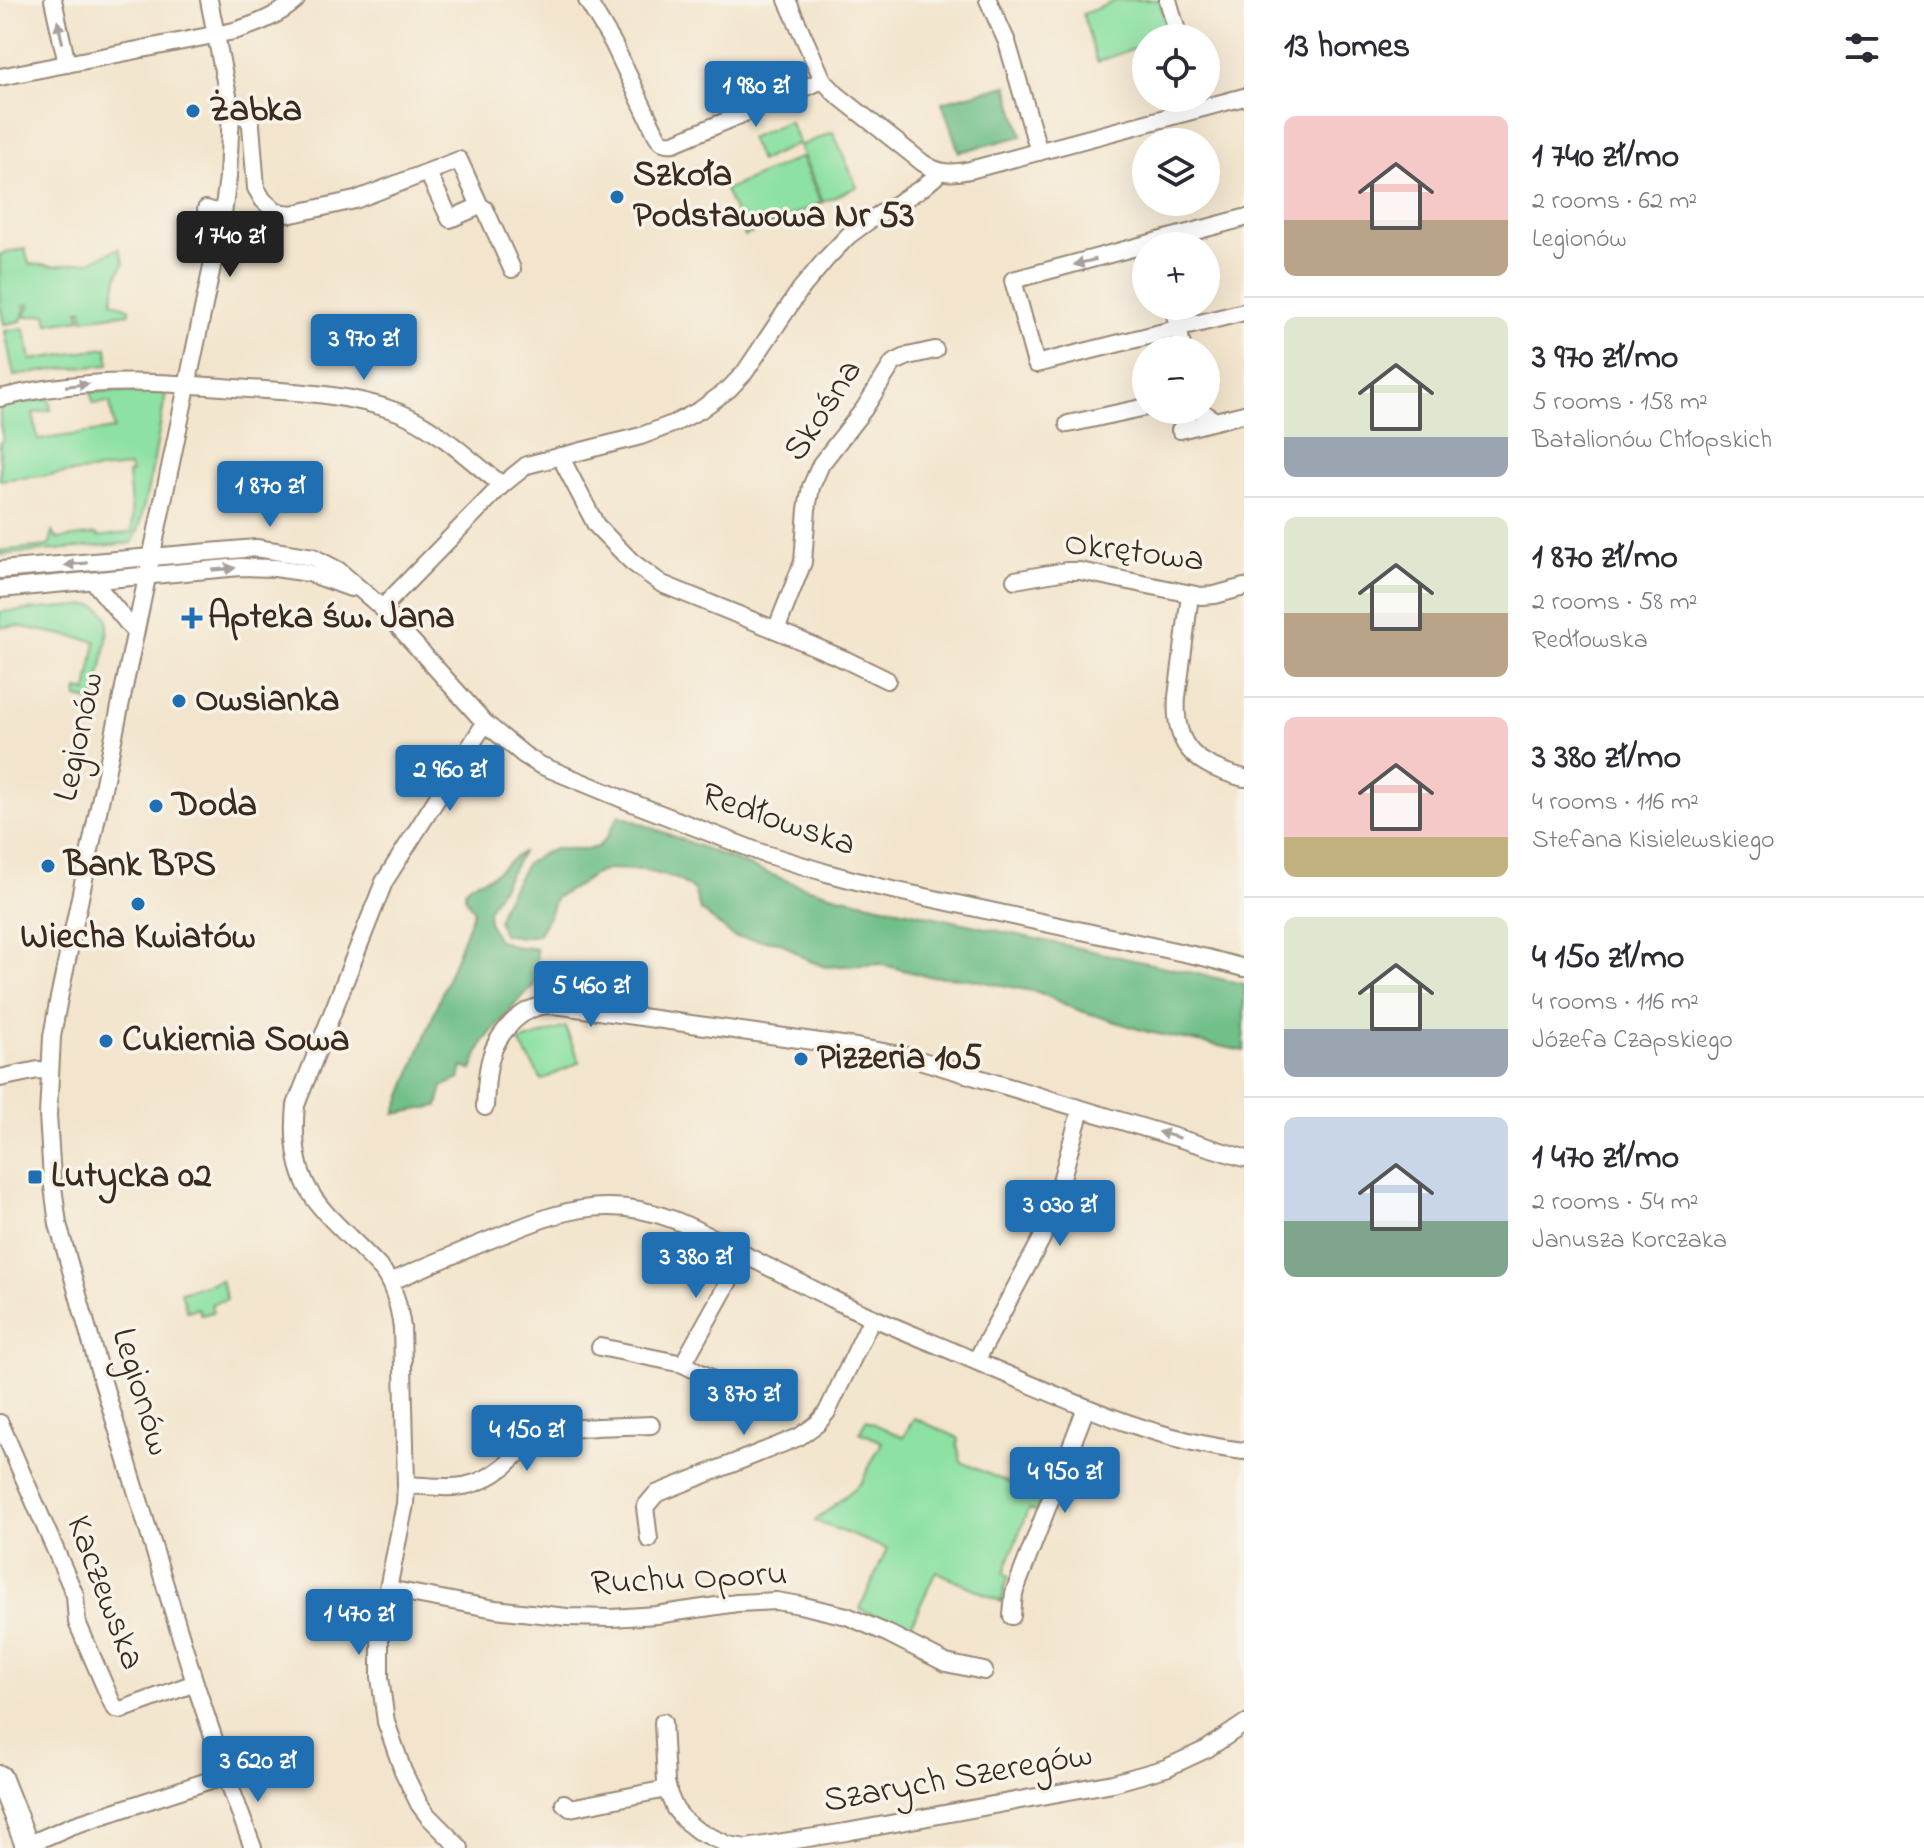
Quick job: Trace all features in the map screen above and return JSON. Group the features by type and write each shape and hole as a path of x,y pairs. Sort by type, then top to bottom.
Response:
{"main road":[{"path":"0,1777 26,1847"}],"street":[{"path":"53,0 67,64"},
{"name":"Legionów","path":"209,0 231,111 228,177 215,212 188,385 58,1003 52,1037 49,1145 62,1241 102,1380 195,1683 253,1848"},
{"path":"0,77 217,35 261,22 296,0"},
{"path":"587,0 613,43 656,134 665,144 674,143 823,80"},
{"path":"787,0 823,80 836,94 938,172 955,173 1039,152 1168,112"},
{"path":"988,0 1007,42 1039,152"},
{"path":"1168,0 1175,24"},
{"path":"1220,100 1244,97"},
{"path":"231,111 248,118 256,188 276,212 292,214 355,200 459,160 512,269"},
{"path":"382,608 502,485 527,465 641,436 700,410 729,389 751,364 800,290 848,236 922,188 938,172"},
{"path":"428,173 450,219 480,206"},
{"path":"1199,232 1244,218"},
{"path":"1132,251 1013,280 1036,364 1244,312"},
{"path":"1176,320 1180,336"},
{"name":"Skośna","path":"776,630 803,562 811,487 821,464 864,409 893,363 935,350"},
{"path":"0,398 88,384 128,383 335,396 398,412 416,421 442,437 502,485"},
{"path":"1068,424 1132,410"},
{"path":"1220,420 1244,414"},
{"path":"1180,430 1203,424"},
{"path":"560,456 596,525 632,562 662,584 776,630 887,680"},
{"name":"Redłowska","path":"0,570 256,548 313,557 338,570 382,608 485,723 540,765 762,853 827,873 1244,968"},
{"name":"Redłowska","path":"0,589 240,567 309,573 364,593"},
{"name":"Okrętowa","path":"1015,580 1080,571 1190,595 1215,595 1244,587"},
{"path":"93,581 135,632"},
{"path":"1190,595 1176,710 1180,735 1199,760 1244,778"},
{"path":"460,1848 419,1804 403,1771 386,1722 380,1677 380,1629 406,1485 402,1328 398,1303 390,1282 373,1259 327,1216 309,1191 299,1170 293,1130 296,1105 384,882 485,723"},
{"path":"485,1107 489,1066 495,1044 523,1015 549,1005 889,1053 1244,1158"},
{"path":"0,1078 38,1070 50,1071"},
{"path":"976,1361 1051,1217 1081,1109"},
{"path":"390,1282 555,1215 589,1208 623,1207 662,1215 700,1230 872,1318 1086,1408 1150,1432 1244,1451"},
{"path":"683,1364 744,1254"},
{"path":"649,1539 645,1507 656,1494 799,1437 817,1424 827,1412 872,1318"},
{"path":"600,1347 683,1364 709,1377"},
{"path":"1012,1616 1014,1593 1086,1408"},
{"name":"Kaczewska","path":"0,1423 75,1595 77,1622 116,1709 121,1710 195,1683"},
{"path":"406,1485 469,1486 496,1473 544,1435 570,1430 651,1425"},
{"name":"Ruchu Oporu","path":"388,1589 495,1609 567,1617 656,1615 737,1603 776,1601 847,1616 946,1663 984,1671"},
{"name":"Szarych Szeregów","path":"663,1722 667,1789 675,1809 698,1831 729,1845 746,1848 1113,1783 1166,1768 1207,1749 1244,1724"},
{"path":"26,1847 71,1826 226,1775"},
{"path":"564,1803 570,1808 667,1789"}],"green space":[{"path":"1118,0 1159,0 1166,24 1132,24 1132,49 1097,62 1083,14"},
{"path":"1007,85 1022,136 959,152 942,102"},
{"path":"789,121 799,143 760,161 749,138"},
{"path":"833,132 857,187 823,202 799,146"},
{"path":"801,157 821,203 745,236 725,190"},
{"path":"119,248 124,263 118,274 112,301 130,309 129,313 84,319 82,309 79,310 81,319 48,324 46,314 25,317 29,304 24,305 21,321 4,324 0,304 0,254 25,249 29,264 55,266 92,261"},
{"path":"23,328 31,360 107,348 109,365 14,376 5,331"},
{"path":"91,392 166,393 139,528 132,543 0,555 0,551 48,546 52,532 58,539 132,532 128,474 132,472 129,467 0,480 0,442 3,440 0,406 49,398 51,410 33,413 38,440 114,429 110,402 93,404"},
{"path":"93,605 104,612 108,623 95,699 91,701 77,698 78,690 87,692 96,641 17,626 0,627 0,612"},
{"path":"619,815 798,885 838,896 1244,984 1244,1051 1148,1032 1075,1009 1038,992 964,978 926,976 880,964 825,967 780,942 734,937 700,910 694,890 677,879 643,870 609,869 593,875 555,898 538,935 522,937 503,934 498,920 503,904 526,864 555,849 598,847"},
{"path":"523,851 488,910 489,923 497,939 512,946 536,949 538,975 534,985 483,1042 472,1070 463,1067 460,1079 443,1086 438,1106 395,1114 474,910 465,897 465,890 470,884 491,876"},
{"path":"565,1027 580,1062 542,1080 519,1042"},
{"path":"221,1280 227,1299 211,1304 213,1312 201,1315 198,1308 187,1311 181,1292"},
{"path":"914,1418 959,1438 957,1444 961,1462 1042,1497 1036,1512 1028,1509 1004,1573 1009,1576 1002,1602 936,1571 909,1630 860,1609 887,1549 815,1521 861,1483 882,1442 860,1432 866,1420 903,1437"}],"place":[{"name":"Żabka","path":"193,111"},
{"name":"Szkoła Podstawowa Nr 53","path":"617,197"},
{"name":"Apteka św. Jana","path":"192,618"},
{"name":"Owsianka","path":"179,701"},
{"name":"Doda","path":"156,806"},
{"name":"Bank BPS","path":"48,866"},
{"name":"Wiecha Kwiatów","path":"138,904"},
{"name":"Cukiernia Sowa","path":"106,1041"},
{"name":"Pizzeria 105","path":"801,1059"},
{"name":"Lutycka 02","path":"35,1177"}]}
